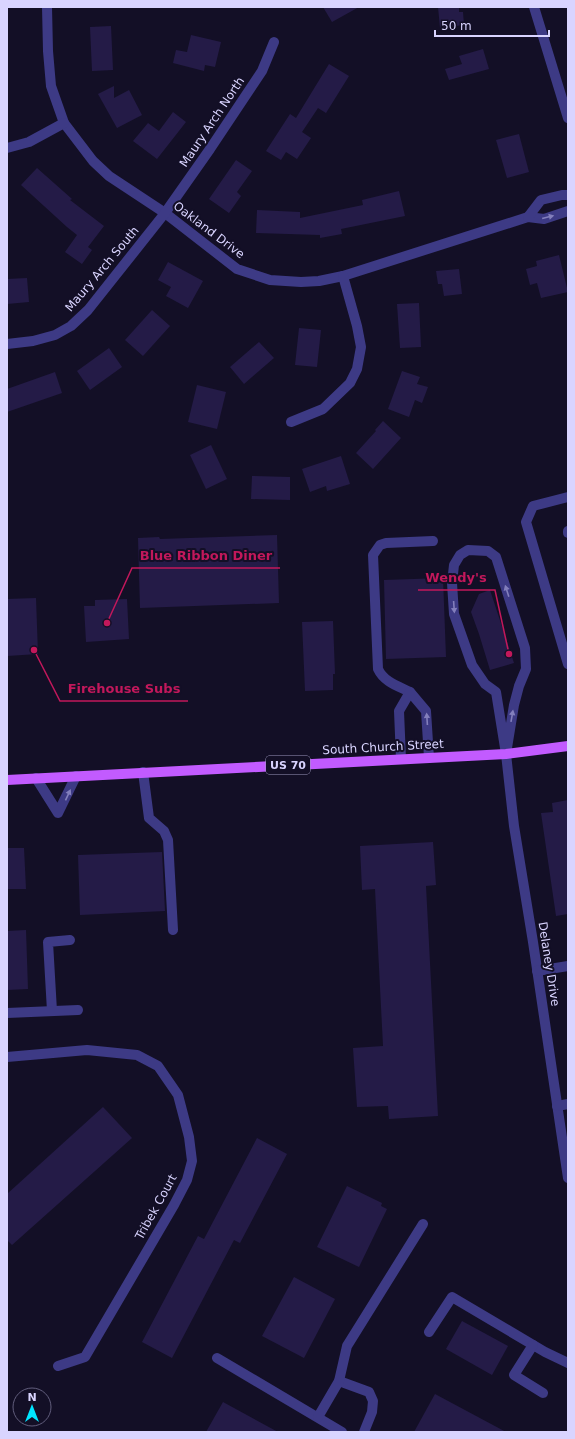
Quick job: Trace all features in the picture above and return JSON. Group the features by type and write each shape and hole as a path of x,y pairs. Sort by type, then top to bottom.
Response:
{"main road":[{"name":"South Church Street","path":"7,780 506,754 568,746"}],"street":[{"name":"Oakland Drive","path":"47,7 48,51 51,86 64,123 93,161 109,176 165,213 237,270 270,280 301,282 319,281 344,276 528,216 544,219 568,211"},
{"path":"534,7 568,118"},
{"name":"Maury Arch North","path":"165,213 262,71 274,42"},
{"path":"7,148 29,142 64,123"},
{"path":"528,216 541,200 568,195"},
{"name":"Maury Arch South","path":"7,344 33,341 55,335 71,326 88,310 165,213"},
{"path":"291,422 323,409 350,383 357,369 361,347 344,276"},
{"path":"568,497 533,506 526,522 568,664"},
{"path":"429,758 426,711 410,692 381,676 378,669 373,555 380,545 386,543 434,541"},
{"path":"468,550 488,551 496,557 525,648 526,669 514,704 506,754 496,692 485,684 472,666 454,614 452,583 454,565 460,555 468,550"},
{"path":"401,760 398,711 410,692"},
{"name":"Delaney Drive","path":"506,754 514,826 568,1178"},
{"path":"143,772 149,818 164,831 168,840 173,930"},
{"path":"36,778 58,813 76,776"},
{"path":"52,1011 48,942 70,940"},
{"path":"537,971 568,966"},
{"path":"7,1013 78,1010"},
{"name":"Tribek Court","path":"7,1057 87,1050 137,1055 158,1066 178,1096 189,1137 192,1160 187,1180 174,1205 85,1357 58,1366"},
{"path":"557,1106 568,1104"},
{"path":"318,1417 339,1381 347,1346 423,1224"},
{"path":"429,1332 452,1297 568,1363"},
{"path":"533,1344 514,1375 543,1393"},
{"path":"217,1358 342,1432"},
{"path":"339,1381 369,1392 373,1402 372,1412 364,1432"}],"building":[{"path":"323,7 359,7 332,22"},
{"path":"438,7 459,7 459,12 463,12 464,25 440,28"},
{"path":"111,26 113,70 92,71 90,27"},
{"path":"191,35 221,42 215,67 205,65 204,71 173,63 176,50 187,52"},
{"path":"483,49 489,69 449,80 445,69 462,64 459,56"},
{"path":"329,64 349,76 326,113 318,108 302,132 311,138 297,159 286,152 281,160 266,151 290,114 296,118"},
{"path":"114,86 114,98 129,90 142,115 117,128 98,94"},
{"path":"173,112 186,122 157,159 133,141 148,123 159,131"},
{"path":"519,134 529,172 507,178 496,140"},
{"path":"236,160 252,171 237,192 241,196 229,213 209,199"},
{"path":"37,168 72,199 70,200 104,226 88,247 92,250 82,264 65,252 77,235 21,185"},
{"path":"399,191 405,216 341,229 342,234 320,238 320,235 256,233 257,210 300,212 300,218 363,205 362,200"},
{"path":"559,255 568,292 541,298 537,283 530,285 526,269 537,266 536,261"},
{"path":"168,262 203,281 188,308 166,296 171,287 158,280"},
{"path":"459,269 462,294 444,296 442,284 438,284 436,271"},
{"path":"27,278 29,302 7,304 7,279"},
{"path":"419,303 421,347 400,348 397,304"},
{"path":"152,310 170,326 143,356 125,340"},
{"path":"299,328 321,330 317,367 295,365"},
{"path":"259,342 274,358 244,384 230,367"},
{"path":"109,348 122,367 90,390 77,371"},
{"path":"402,371 420,377 417,384 428,387 422,403 415,400 409,417 388,409"},
{"path":"55,372 62,393 7,412 7,389"},
{"path":"197,385 226,392 217,429 188,422"},
{"path":"383,421 401,438 373,469 356,453"},
{"path":"211,445 227,479 206,489 190,455"},
{"path":"341,456 350,484 327,491 326,486 310,492 302,469"},
{"path":"252,476 290,477 290,500 251,499"},
{"path":"277,535 279,603 140,608 138,538 159,537 160,539"},
{"path":"443,578 446,657 386,659 384,580"},
{"path":"490,590 514,663 490,670 471,612 479,594"},
{"path":"36,598 38,654 7,656 7,599"},
{"path":"127,599 129,639 86,642 84,606 95,606 95,600"},
{"path":"333,621 335,674 333,674 333,690 305,691 302,622"},
{"path":"568,800 568,914 556,916 541,813 553,812 552,803"},
{"path":"433,842 436,885 426,886 438,1116 389,1119 388,1106 357,1107 353,1048 383,1046 375,889 362,890 360,846"},
{"path":"7,848 24,848 26,889 7,889"},
{"path":"162,852 165,911 80,915 78,855"},
{"path":"26,930 28,989 7,990 7,931"},
{"path":"103,1107 132,1138 12,1245 7,1240 7,1194"},
{"path":"257,1138 287,1154 240,1243 234,1240 172,1358 142,1342 198,1236 204,1239"},
{"path":"347,1186 382,1203 381,1206 387,1209 359,1267 317,1247"},
{"path":"294,1277 335,1299 304,1358 262,1336"},
{"path":"462,1321 508,1346 492,1375 446,1349"},
{"path":"435,1394 506,1432 414,1432"},
{"path":"223,1402 278,1432 206,1432"}],"place":[{"name":"Blue Ribbon Diner","path":"107,623"},
{"name":"Firehouse Subs","path":"34,650"},
{"name":"Wendy's","path":"509,654"}]}
